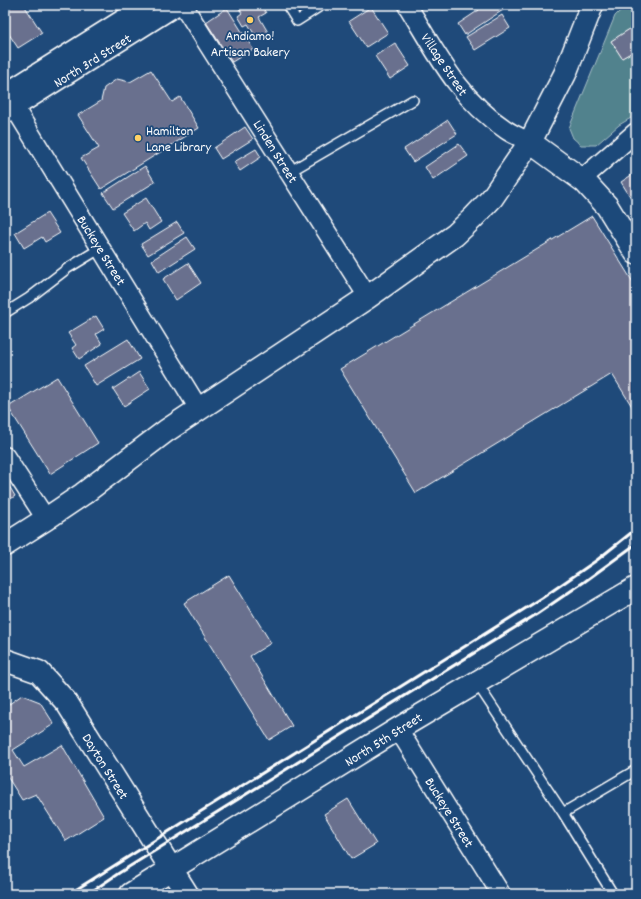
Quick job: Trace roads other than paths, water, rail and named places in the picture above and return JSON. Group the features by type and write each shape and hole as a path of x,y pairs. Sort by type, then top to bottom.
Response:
{"main road":[{"path":"5,545 46,520 83,494 166,431 368,297 454,234 473,218 492,198 530,142 565,74 592,5"},
{"path":"530,142 582,179 607,206 636,253"},
{"name":"North 5th Street","path":"131,894 398,729 636,588"},
{"name":"Dayton Street","path":"5,660 39,672 67,703 187,894"}],"street":[{"name":"North 3rd Street","path":"5,92 145,5"},
{"name":"North 3rd Street","path":"10,111 178,5"},
{"name":"Linden Street","path":"183,5 368,297"},
{"name":"Village Street","path":"407,5 453,79 468,97 482,112 506,130 530,142"},
{"name":"Buckeye Street","path":"5,92 10,111 100,248 199,409"},
{"path":"582,179 636,132"},
{"path":"5,456 46,520"},
{"name":"Buckeye Street","path":"398,729 501,894"}],"lane":[{"path":"287,5 297,21 322,5"},
{"path":"289,172 413,100"},
{"path":"5,312 29,298 68,268 100,248"},
{"path":"476,682 563,813 613,894"},
{"path":"563,813 636,770"}],"railway":[{"path":"69,894 542,598 597,560 636,529"},
{"path":"88,894 119,873 537,614 636,544"}],"place":[{"name":"Andiamo! Artisan Bakery","path":"250,20"},
{"name":"Hamilton Lane Library","path":"138,138"}]}
